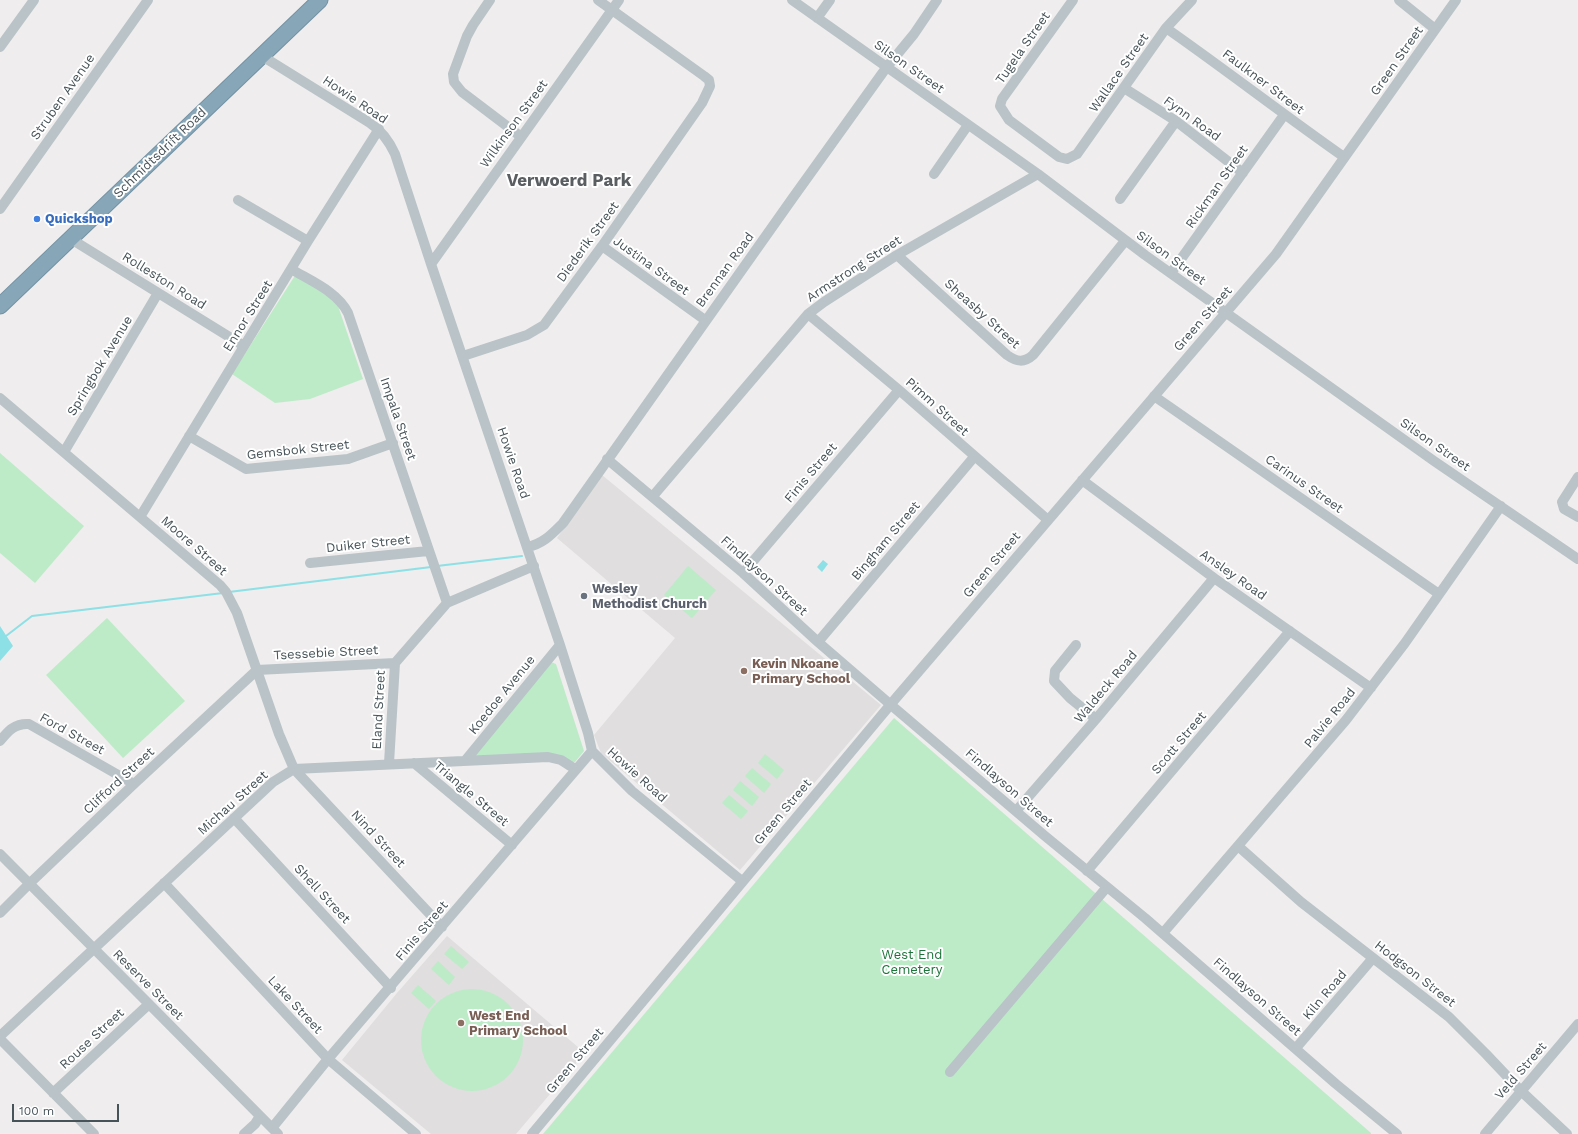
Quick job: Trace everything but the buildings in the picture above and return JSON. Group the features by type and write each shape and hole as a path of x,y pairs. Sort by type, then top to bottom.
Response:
{"highway":[{"name":"Schmidtsdrift Road","path":"0,306 320,0"}],"street":[{"path":"0,47 34,0"},
{"name":"Struben Avenue","path":"0,209 148,0"},
{"path":"490,0 468,36 453,74 454,82 462,92 520,136"},
{"path":"598,0 612,10"},
{"name":"Wilkinson Street","path":"431,264 520,136 619,0"},
{"name":"Silson Street","path":"792,0 886,68 1038,174 1125,241 1434,461 1578,559"},
{"path":"817,18 830,0"},
{"name":"Brennan Road","path":"527,547 545,540 563,523 705,320 886,68 914,34 937,0"},
{"name":"Tugela Street","path":"1067,159 1059,157 1009,120 1000,106 1002,99 1072,0"},
{"name":"Wallace Street","path":"1067,159 1077,154 1166,28 1192,0"},
{"path":"1399,0 1435,29"},
{"name":"Green Street","path":"532,1134 742,881 1276,254 1456,0"},
{"name":"Diederik Street","path":"463,356 527,335 539,329 548,320 602,246 702,103 710,86 709,80 704,76 612,10"},
{"name":"Faulkner Street","path":"1166,28 1224,69 1284,115 1344,157"},
{"name":"Howie Road","path":"262,56 379,129 389,142 395,154 534,566 588,733 592,751 632,791 742,881"},
{"name":"Fynn Road","path":"1124,88 1176,121 1243,174"},
{"name":"Rickman Street","path":"1171,273 1284,115"},
{"path":"1120,199 1176,121"},
{"path":"934,174 968,125"},
{"name":"Ennor Street","path":"140,517 308,241 379,129"},
{"name":"Armstrong Street","path":"653,496 808,314 897,255 1038,174"},
{"path":"238,200 308,241"},
{"name":"Rolleston Road","path":"71,239 244,346"},
{"name":"Sheasby Street","path":"897,255 1007,355 1013,360 1019,361 1033,355 1125,241"},
{"name":"Justina Street","path":"602,246 705,320"},
{"name":"Impala Street","path":"291,269 336,297 344,305 348,313 447,603"},
{"name":"Springbok Avenue","path":"64,452 158,293"},
{"name":"Pimm Street","path":"808,314 899,390 1048,520"},
{"name":"Finis Street","path":"743,573 899,390"},
{"name":"Carinus Street","path":"1154,396 1439,594"},
{"name":"Moore Street","path":"0,398 220,585 226,592 237,613 279,734 294,769"},
{"name":"Gemsbok Street","path":"189,436 246,469 348,459 393,443"},
{"name":"Bingham Street","path":"818,642 974,457"},
{"name":"Findlayson Street","path":"607,460 653,496 743,573 818,642 891,705 1087,871 1163,932 1341,1088 1396,1134"},
{"path":"1578,477 1562,502 1564,509 1578,517"},
{"name":"Ansley Road","path":"1082,480 1214,578 1371,688"},
{"name":"Palvie Road","path":"1163,932 1346,720 1405,642 1501,506"},
{"name":"Duiker Street","path":"310,563 428,551"},
{"name":"Eland Street","path":"390,763 395,663 447,603 534,566"},
{"name":"Waldeck Road","path":"1016,811 1096,719 1214,578"},
{"name":"Scott Street","path":"1087,871 1290,631"},
{"name":"Koedoe Avenue","path":"465,761 560,645"},
{"path":"1076,645 1055,671 1054,681 1070,698 1096,719"},
{"name":"Tsessebie Street","path":"258,670 395,663"},
{"name":"Clifford Street","path":"0,913 134,784 258,670"},
{"name":"Ford Street","path":"0,741 16,725 29,724 134,784"},
{"name":"Finis Street","path":"275,1131 328,1059 391,988 575,769 592,751"},
{"name":"Michau Street","path":"0,1036 273,782 294,769 390,763 548,757 561,760 575,769"},
{"name":"Triangle Street","path":"414,763 512,845"},
{"name":"Nind Street","path":"294,769 442,927"},
{"name":"Shell Street","path":"234,818 391,988"},
{"name":"Hodgson Street","path":"1238,846 1301,902 1449,1018 1521,1091 1567,1134"},
{"name":"Reserve Street","path":"0,854 275,1131"},
{"name":"Lake Street","path":"164,883 328,1059 416,1134"},
{"path":"950,1072 1107,887"},
{"name":"Kiln Road","path":"1296,1048 1373,958"},
{"name":"Rouse Street","path":"53,1093 149,1004"},
{"name":"Veld Street","path":"1484,1134 1578,1024"},
{"path":"0,1039 94,1134"},
{"path":"244,1134 255,1124 260,1116"}],"shaded area":[{"name":"Kevin Nkoane Primary School","path":"602,475 881,705 740,870 601,753 594,735 675,638 557,538"},
{"name":"West End Primary School","path":"447,936 585,1053 516,1134 431,1134 342,1060 397,993"}],"green space":[{"path":"296,274 337,303 363,379 310,399 275,403 232,374"},
{"path":"0,453 84,526 35,583 0,553"},
{"path":"688,566 716,590 692,618 664,595"},
{"path":"107,618 185,701 123,758 46,675"},
{"path":"551,662 556,664 584,751 575,762 570,763 473,758"},
{"name":"West End Cemetery","path":"894,718 1371,1133 1371,1134 543,1134"},
{"path":"765,754 784,770 777,779 758,763"},
{"path":"752,768 771,784 764,793 745,776"},
{"path":"740,781 759,797 752,806 733,790"},
{"path":"729,795 748,811 741,819 722,803"},
{"path":"451,946 469,962 462,969 444,954"},
{"path":"438,961 455,977 449,985 431,969"},
{"path":"418,985 436,1001 429,1009 411,993"},
{"path":"472,989 491,993 508,1004 519,1021 523,1040 519,1059 508,1076 491,1087 472,1091 453,1087 436,1076 425,1059 421,1040 425,1021 436,1004 453,993"}],"water":[{"path":"823,560 828,564 822,572 817,567"},
{"path":"0,626 13,646 0,661"}],"waterway":[{"path":"437,566 522,556"},
{"path":"229,592 431,567"},
{"path":"6,636 32,616 223,593"}],"place":[{"name":"Quickshop","path":"37,219"},
{"name":"Wesley Methodist Church","path":"584,596"},
{"name":"Kevin Nkoane Primary School","path":"744,671"},
{"name":"West End Primary School","path":"461,1023"}],"district":[{"name":"Verwoerd Park","path":"569,181"}]}
